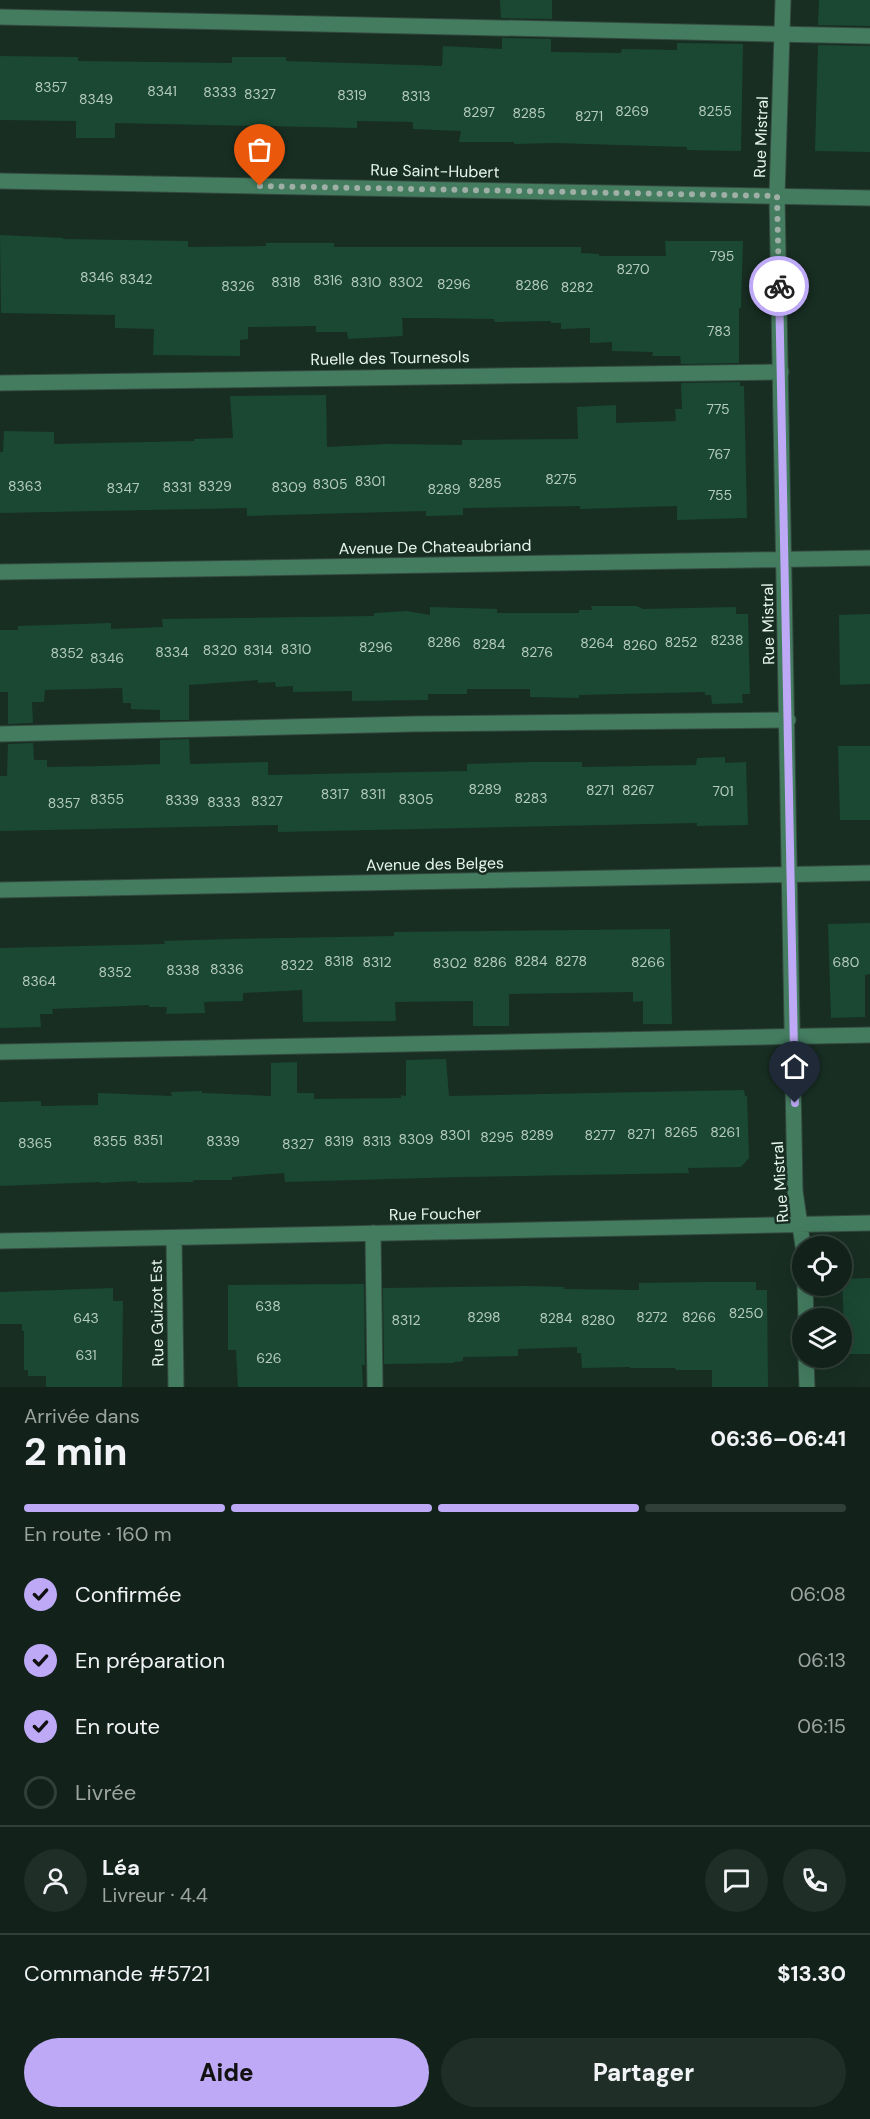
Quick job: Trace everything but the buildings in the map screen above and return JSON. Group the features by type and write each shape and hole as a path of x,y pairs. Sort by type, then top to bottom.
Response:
{"street":[{"name":"Rue Mistral","path":"783,0 777,196 795,1191 802,1236"},
{"path":"0,17 870,36"},
{"name":"Rue Saint-Hubert","path":"0,181 870,198"},
{"name":"Ruelle des Tournesols","path":"0,383 781,372"},
{"name":"Avenue De Chateaubriand","path":"0,572 870,558"},
{"path":"0,734 402,724 788,720"},
{"name":"Avenue des Belges","path":"0,890 870,873"},
{"path":"0,1052 870,1035"},
{"name":"Rue Foucher","path":"0,1241 870,1223"},
{"path":"373,1233 375,1387"},
{"name":"Rue Guizot Est","path":"174,1238 176,1387"},
{"path":"806,1368 807,1387"}],"way so far":[{"path":"260,186 777,196 779,286"}],"route":[{"path":"779,286 795,1103"}]}
